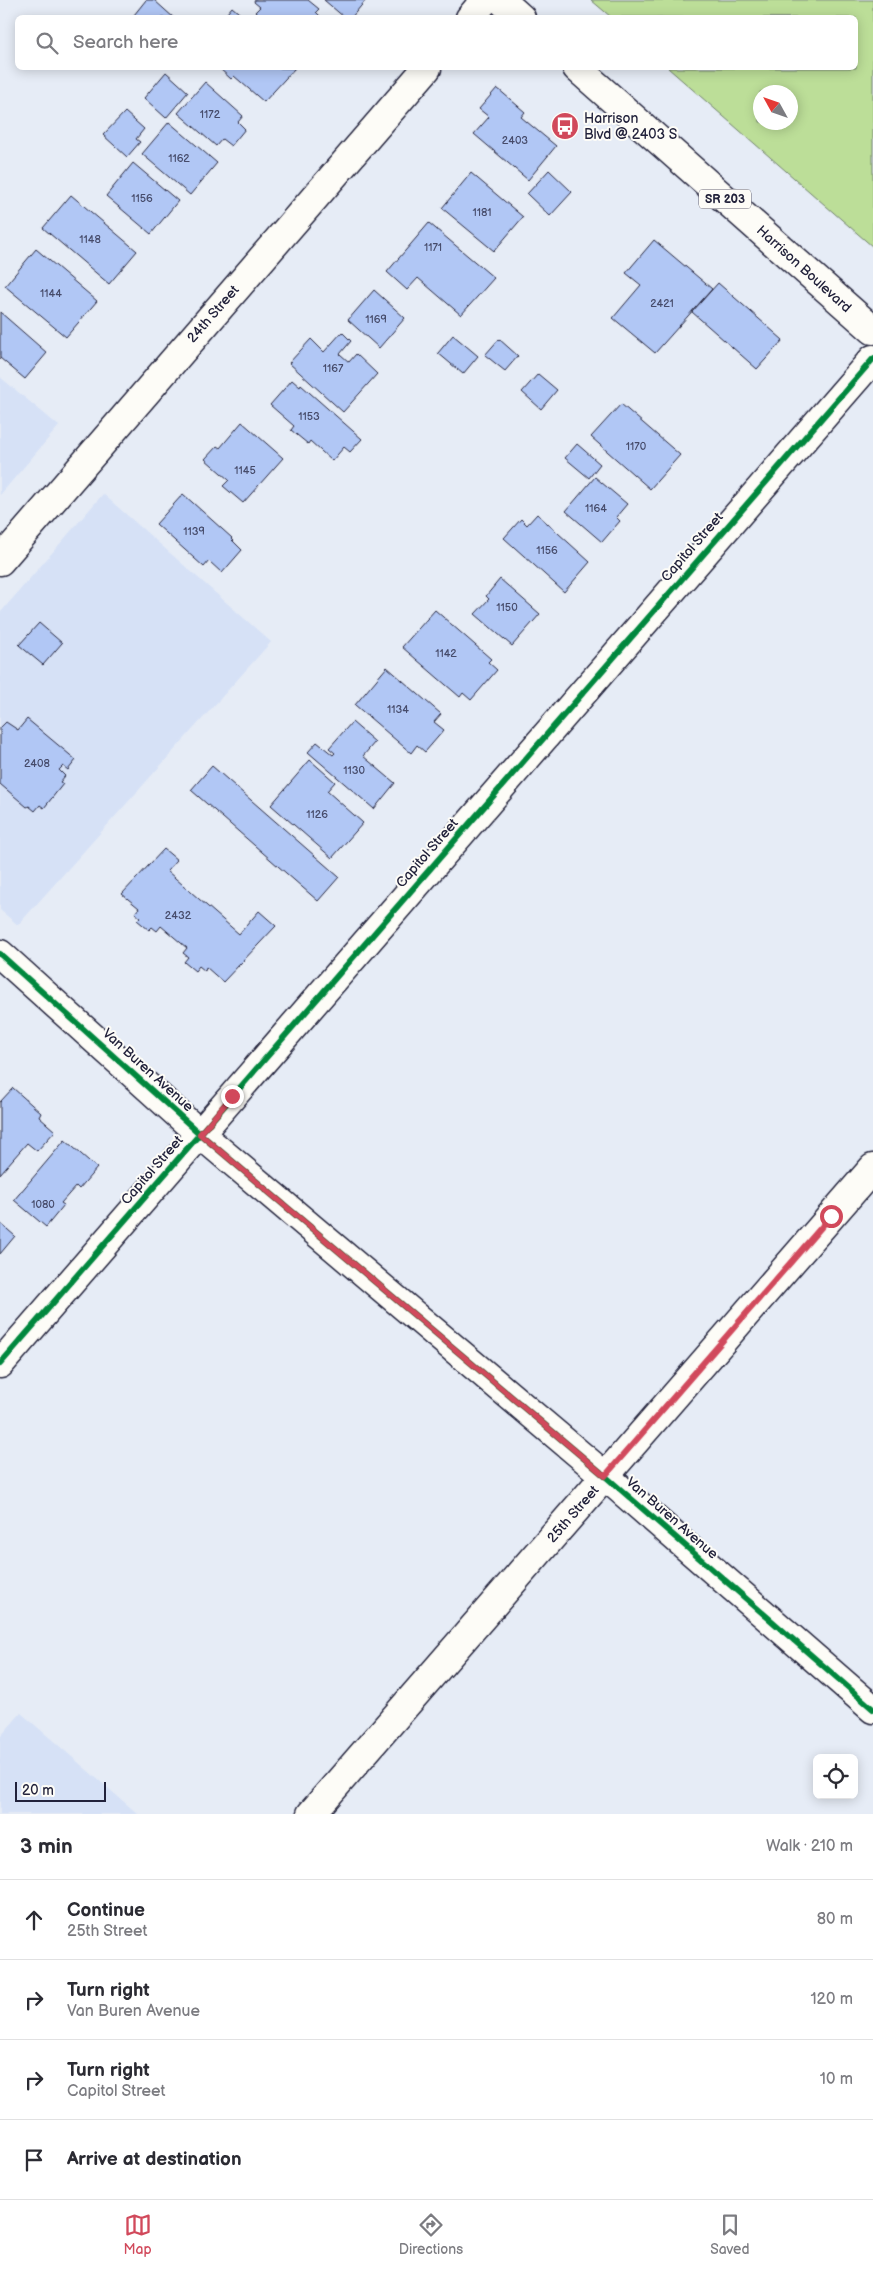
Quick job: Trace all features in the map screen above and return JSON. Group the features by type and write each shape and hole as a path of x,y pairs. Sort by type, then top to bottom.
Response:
{"street":[{"path":"473,15 486,0"},
{"path":"502,0 518,15"},
{"name":"24th Street","path":"0,561 425,70"},
{"name":"Harrison Boulevard","path":"579,70 873,330"},
{"name":"Capitol Street","path":"0,1364 873,359"},
{"name":"Van Buren Avenue","path":"0,954 200,1134 605,1476 873,1709"},
{"name":"25th Street","path":"311,1814 873,1168"}],"shaded area":[{"path":"0,377 59,426 0,495"},
{"path":"103,494 271,642 18,925 0,910 0,613"},
{"path":"21,1713 138,1814 0,1814 0,1737"}],"green space":[{"path":"591,0 873,0 873,247 670,70 858,70 858,15 609,15"}],"building":[{"path":"146,0 154,0 171,15 134,15"},
{"path":"255,0 308,0 319,9 316,12 319,15 258,15 255,12 260,7 254,2"},
{"path":"324,0 366,0 354,15 342,15"},
{"path":"232,7 241,15 225,15"},
{"path":"221,70 293,70 264,102 234,76 231,79"},
{"path":"166,72 188,92 166,118 144,98"},
{"path":"205,82 243,116 238,122 245,129 231,146 222,139 216,146 178,113"},
{"path":"497,88 525,112 521,117 556,146 528,180 474,134 489,117 479,109"},
{"path":"125,112 144,129 136,139 140,142 127,157 103,135"},
{"path":"169,122 217,163 190,195 142,154"},
{"path":"133,163 178,201 151,234 106,196"},
{"path":"549,170 572,192 550,216 527,194"},
{"path":"471,173 523,217 494,251 442,208"},
{"path":"71,195 137,251 109,284 43,228"},
{"path":"429,223 494,278 461,315 418,278 407,290 387,272"},
{"path":"654,240 712,289 655,353 613,318 641,285 626,273"},
{"path":"36,249 97,301 66,337 5,286"},
{"path":"718,283 783,340 757,369 692,312"},
{"path":"374,290 405,318 379,348 348,320"},
{"path":"0,312 47,353 25,379 0,358"},
{"path":"342,332 351,341 340,354 349,362 356,354 377,374 343,412 289,363 311,339 324,352"},
{"path":"453,335 478,356 463,374 438,353"},
{"path":"499,339 518,356 505,371 485,355"},
{"path":"538,374 557,390 541,409 522,392"},
{"path":"292,380 300,387 301,385 362,439 350,452 344,447 332,461 310,441 308,444 291,430 294,426 270,405"},
{"path":"621,404 680,455 650,489 591,437"},
{"path":"242,422 283,458 243,503 223,486 229,480 205,459 217,446 220,448"},
{"path":"577,444 600,464 589,478 565,458"},
{"path":"595,477 627,504 616,517 620,521 602,542 566,511"},
{"path":"183,494 232,538 242,550 222,573 209,561 204,567 156,524"},
{"path":"537,514 590,562 564,592 504,538 521,519 527,525"},
{"path":"500,579 540,614 512,646 475,614 489,599 486,596"},
{"path":"435,610 491,659 488,662 497,670 471,700 463,693 460,697 402,647"},
{"path":"39,623 62,643 43,665 19,645"},
{"path":"387,667 441,714 434,722 444,730 425,752 417,745 411,753 355,705"},
{"path":"27,719 76,760 68,770 63,766 59,770 65,776 60,782 63,784 44,808 40,805 35,811 29,806 27,807 0,784 0,728 6,722 18,730"},
{"path":"352,722 375,742 363,756 395,783 374,809 308,752 317,742 333,755 335,753 329,748"},
{"path":"310,760 335,782 327,791 363,823 332,858 271,805"},
{"path":"212,766 339,877 318,901 191,790"},
{"path":"164,849 177,860 167,871 239,934 259,911 276,926 223,982 206,967 205,971 199,966 195,971 184,962 188,957 183,953 187,948 161,926 157,931 152,927 149,930 137,920 140,917 135,913 139,908 122,894"},
{"path":"13,1088 41,1113 39,1117 55,1131 37,1151 27,1143 0,1174 0,1102"},
{"path":"65,1140 97,1168 79,1189 76,1186 61,1203 64,1205 46,1227 14,1200"},
{"path":"0,1223 15,1236 0,1254"}],"cycle path":[{"path":"0,1364 873,359"},
{"path":"0,954 200,1134 605,1476 873,1709"}],"place":[{"name":"Harrison Blvd @ 2403 S","path":"565,126"}],"route":[{"path":"232,1096 200,1134 605,1476 831,1216"}]}
